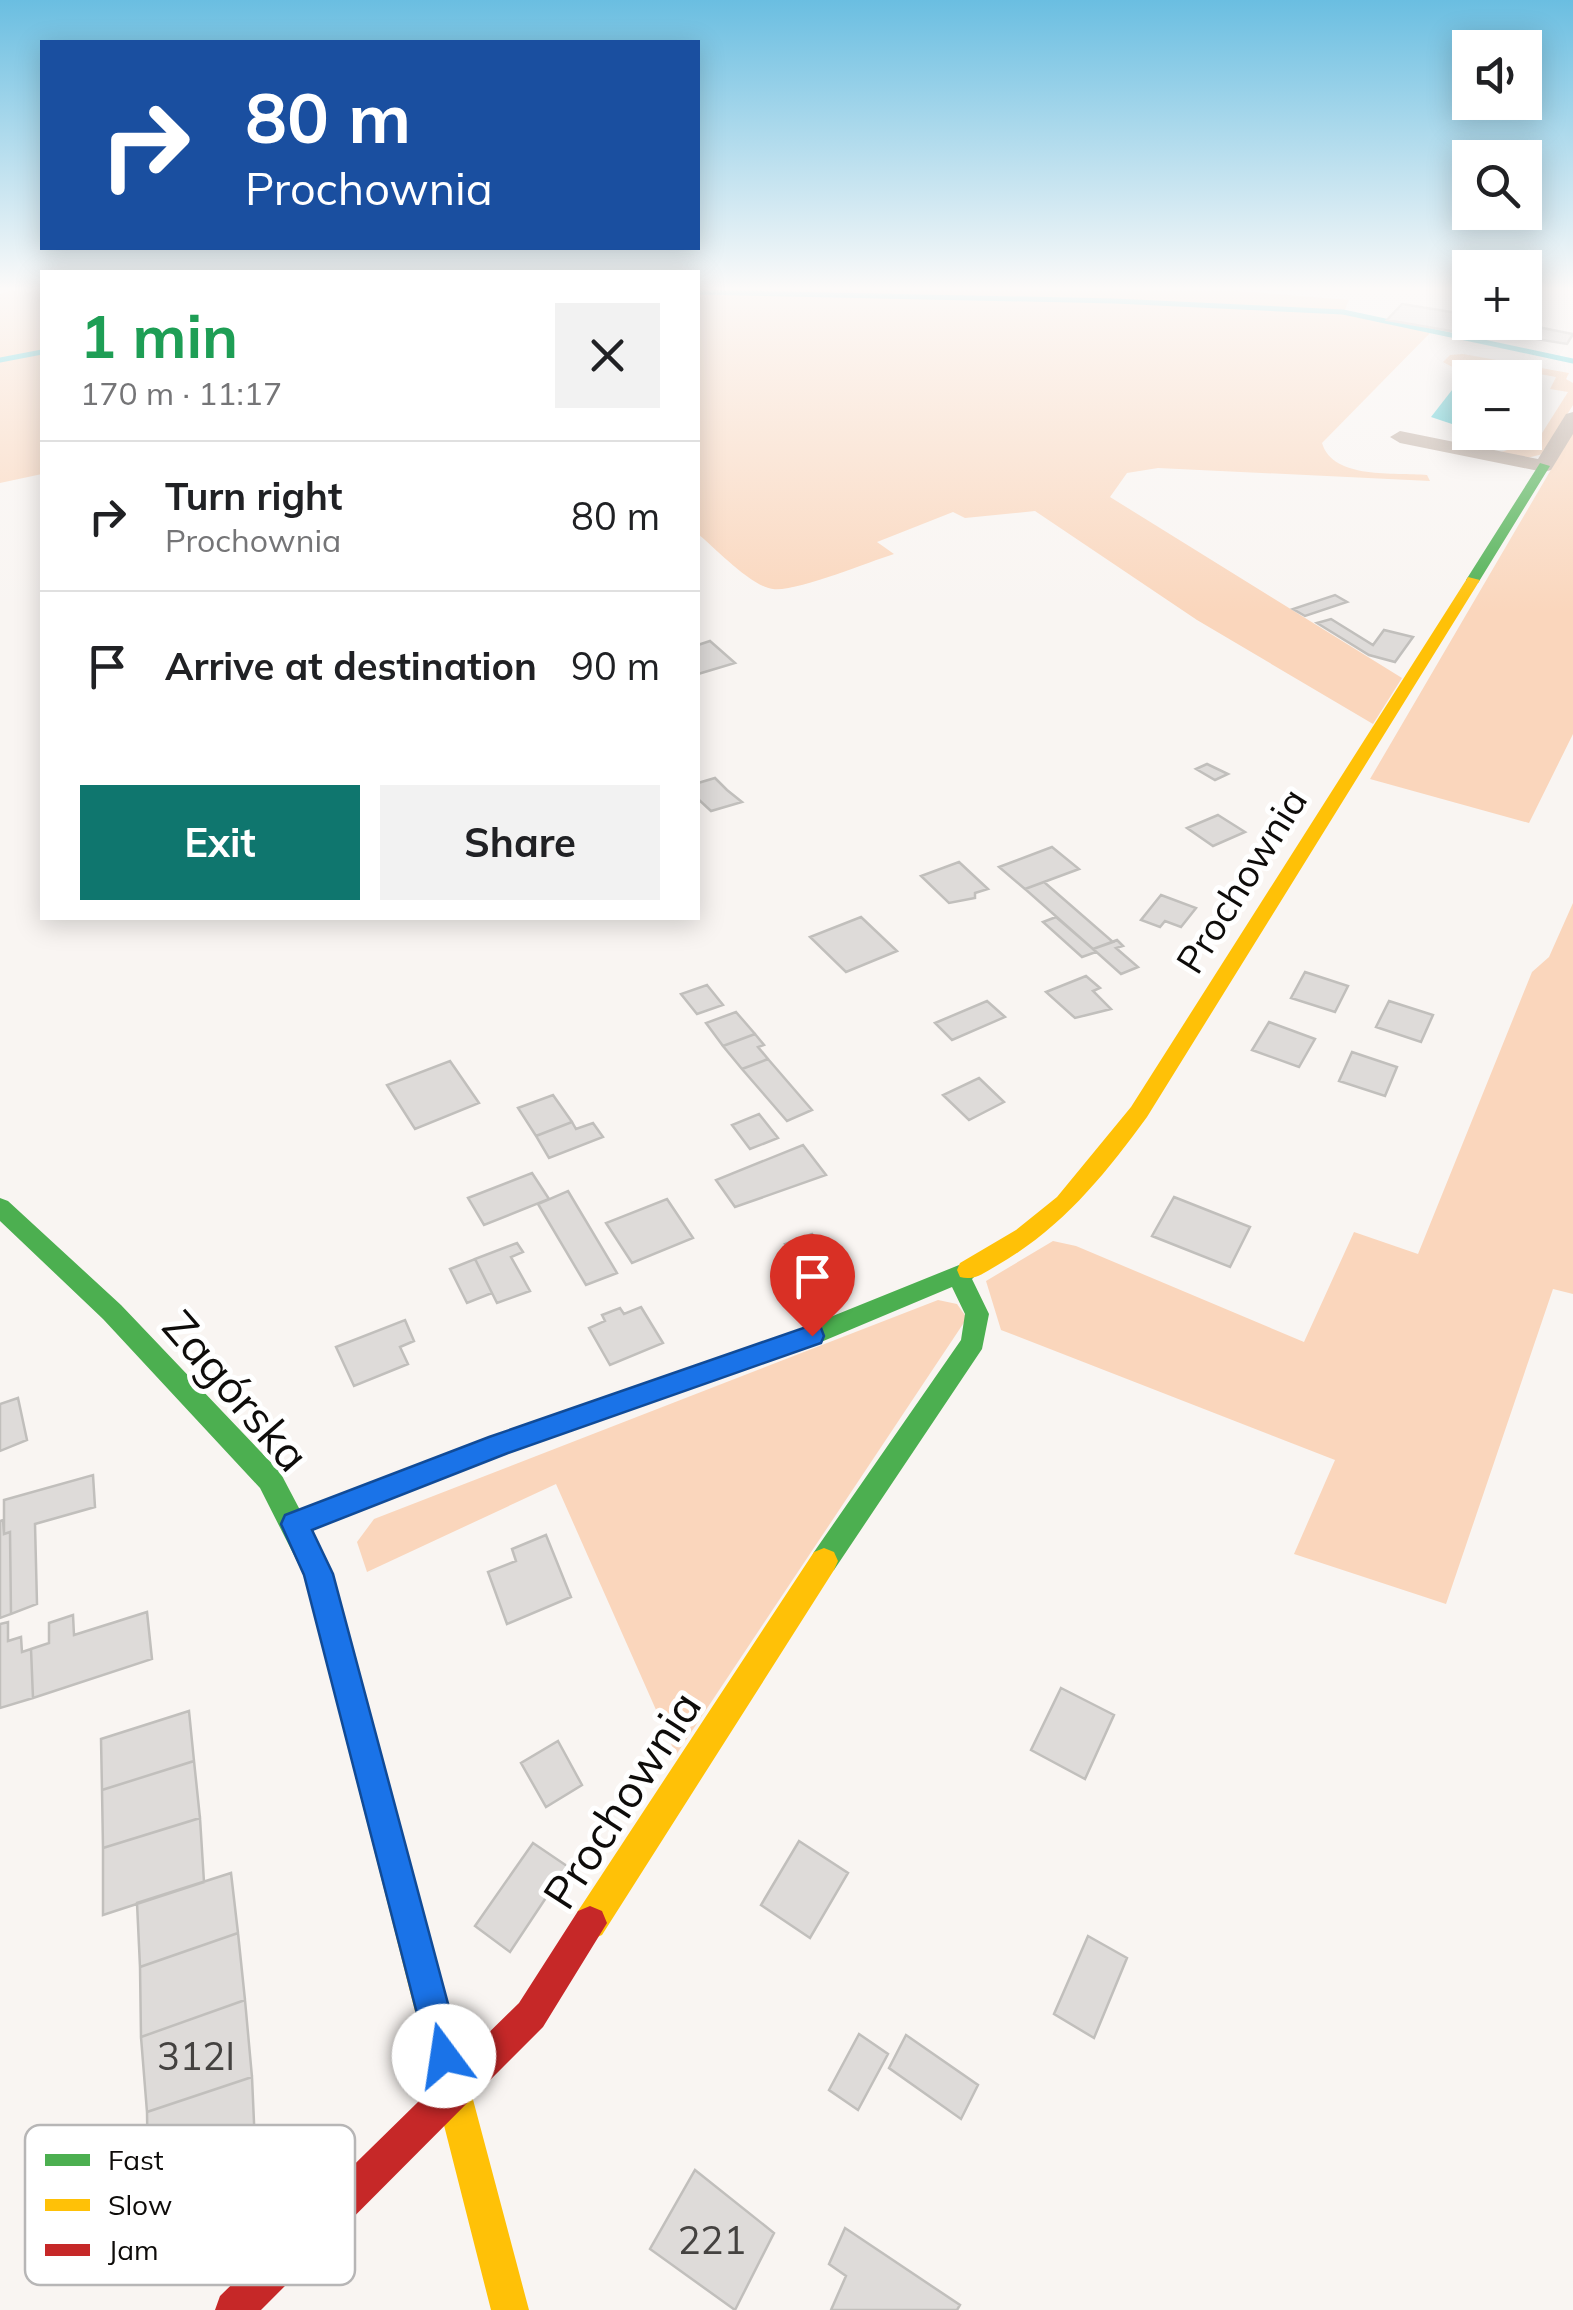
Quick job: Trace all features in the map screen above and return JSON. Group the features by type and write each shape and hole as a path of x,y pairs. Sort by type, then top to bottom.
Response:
{"street":[{"path":"1400,437 1541,472 1573,418"},
{"name":"Prochownia","path":"295,1524 499,1445 812,1336 958,1276 1010,1250 1053,1218 1109,1157 1541,472"},
{"name":"Zagórska","path":"0,1207 112,1312 238,1442 270,1480 319,1574 510,2310"},
{"name":"Prochownia","path":"355,2189 531,2015 845,1528 980,1331 978,1310 958,1276"},
{"name":"Prochownia","path":"234,2310 259,2285"}],"shaded area":[{"path":"0,399 40,399 40,474 0,483"},
{"path":"700,399 1365,399 1322,443 1328,455 1352,469 1427,475 1430,481 1158,468 1127,473 1110,497 1402,678 1373,724 1197,620 1035,511 965,518 953,512 877,542 894,554 784,589 764,587 700,536"},
{"path":"1564,399 1573,399 1543,454 1527,458 1501,452 1542,450 1542,433"},
{"path":"1573,432 1573,734 1529,823 1370,779"},
{"path":"1573,903 1573,1294 1553,1289 1446,1604 1294,1554 1335,1460 1001,1330 986,1281 1053,1241 1076,1246 1304,1342 1354,1232 1418,1254 1532,972 1549,957"},
{"path":"938,1300 957,1304 967,1318 676,1755 556,1484 367,1572 357,1542 374,1519"}],"water":[{"path":"1445,399 1452,399 1452,424 1431,417"}],"building":[{"path":"1335,595 1347,602 1305,616 1293,609"},
{"path":"1331,619 1373,645 1384,630 1413,637 1395,662 1369,655 1317,623"},
{"path":"710,641 735,663 700,673 700,644"},
{"path":"1207,764 1228,774 1215,780 1196,769"},
{"path":"715,778 742,802 711,811 700,801 700,782"},
{"path":"1218,815 1245,832 1213,846 1187,828"},
{"path":"1052,847 1079,869 1025,889 999,867"},
{"path":"959,862 988,889 975,893 975,898 949,903 921,876"},
{"path":"1044,882 1113,942 1093,949 1025,889"},
{"path":"1161,895 1196,908 1181,927 1165,921 1160,927 1141,920"},
{"path":"861,917 897,951 846,972 810,937"},
{"path":"1056,917 1096,952 1082,957 1043,922"},
{"path":"1117,940 1123,946 1116,948 1138,967 1121,974 1093,949"},
{"path":"1305,972 1348,986 1335,1012 1291,998"},
{"path":"1086,976 1100,988 1093,991 1111,1009 1075,1018 1046,992"},
{"path":"707,985 723,1005 697,1014 681,994"},
{"path":"987,1001 1005,1017 952,1040 935,1023"},
{"path":"1389,1001 1433,1015 1421,1042 1376,1027"},
{"path":"736,1012 755,1034 723,1046 706,1023"},
{"path":"1269,1022 1315,1039 1299,1067 1252,1050"},
{"path":"755,1034 764,1045 758,1047 768,1059 742,1069 723,1046"},
{"path":"1352,1052 1397,1067 1385,1096 1339,1081"},
{"path":"768,1059 812,1110 787,1121 742,1069"},
{"path":"450,1061 479,1103 415,1129 387,1085"},
{"path":"979,1078 1004,1102 969,1120 943,1095"},
{"path":"553,1095 572,1122 536,1136 518,1108"},
{"path":"759,1114 778,1138 750,1149 732,1125"},
{"path":"572,1122 576,1129 593,1123 603,1137 549,1158 536,1136"},
{"path":"803,1145 826,1175 735,1207 716,1180"},
{"path":"532,1173 549,1199 484,1225 468,1198"},
{"path":"568,1191 617,1273 586,1285 538,1204"},
{"path":"1174,1197 1250,1227 1230,1267 1152,1236"},
{"path":"667,1199 693,1238 632,1263 606,1223"},
{"path":"812,1234 837,1270 810,1281 785,1244"},
{"path":"517,1243 523,1252 511,1257 530,1291 497,1303 475,1259"},
{"path":"475,1259 492,1293 467,1303 450,1269"},
{"path":"641,1307 663,1343 610,1365 589,1328 605,1321 602,1315 620,1308 624,1314"},
{"path":"405,1320 414,1341 400,1347 408,1364 354,1386 336,1347"},
{"path":"18,1398 27,1440 0,1451 0,1404"},
{"path":"93,1475 95,1507 35,1524 37,1604 11,1614 10,1532 4,1534 4,1500"},
{"path":"3,1520 4,1534 10,1532 11,1614 0,1618 0,1521"},
{"path":"546,1535 571,1597 507,1624 488,1572 516,1561 512,1549"},
{"path":"147,1612 152,1659 33,1698 31,1649 49,1643 49,1623 73,1615 74,1635"},
{"path":"8,1622 8,1641 21,1637 22,1652 31,1649 33,1698 0,1708 0,1624"},
{"path":"1061,1688 1114,1715 1085,1779 1031,1750"},
{"path":"189,1711 194,1761 102,1790 101,1739"},
{"path":"558,1741 582,1785 546,1807 521,1763"},
{"path":"194,1761 200,1818 103,1848 102,1790"},
{"path":"200,1818 204,1882 103,1915 103,1848"},
{"path":"799,1841 848,1873 810,1938 761,1905"},
{"path":"533,1843 567,1866 510,1952 475,1926"},
{"path":"231,1873 238,1933 140,1967 137,1903"},
{"path":"238,1933 245,2000 141,2037 140,1967"},
{"path":"1088,1936 1127,1958 1094,2038 1054,2014"},
{"path":"245,2000 252,2077 147,2112 141,2037"},
{"path":"859,2034 888,2054 858,2110 829,2090"},
{"path":"906,2035 978,2085 961,2119 889,2068"},
{"path":"252,2077 254,2125 147,2125 147,2112"},
{"path":"695,2170 774,2233 735,2310 650,2249"},
{"path":"845,2228 960,2305 957,2310 831,2310 846,2276 829,2264"}],"traffic: fast":[{"path":"1473,580 1544,466"},
{"path":"0,1207 112,1312 270,1480 319,1575 377,1799"},
{"path":"295,1524 531,1433 812,1335 969,1270"},
{"path":"824,1561 973,1342 977,1314 958,1276"}],"traffic: slow":[{"path":"969,1270 1024,1237 1065,1203 1139,1112 1473,580"},
{"path":"590,1923 824,1561"},
{"path":"377,1799 510,2310"}],"traffic: jam":[{"path":"355,2190 531,2015 590,1923"},
{"path":"234,2310 259,2285"}],"route":[{"path":"444,2056 319,1574 295,1524 499,1445 812,1336"}]}
